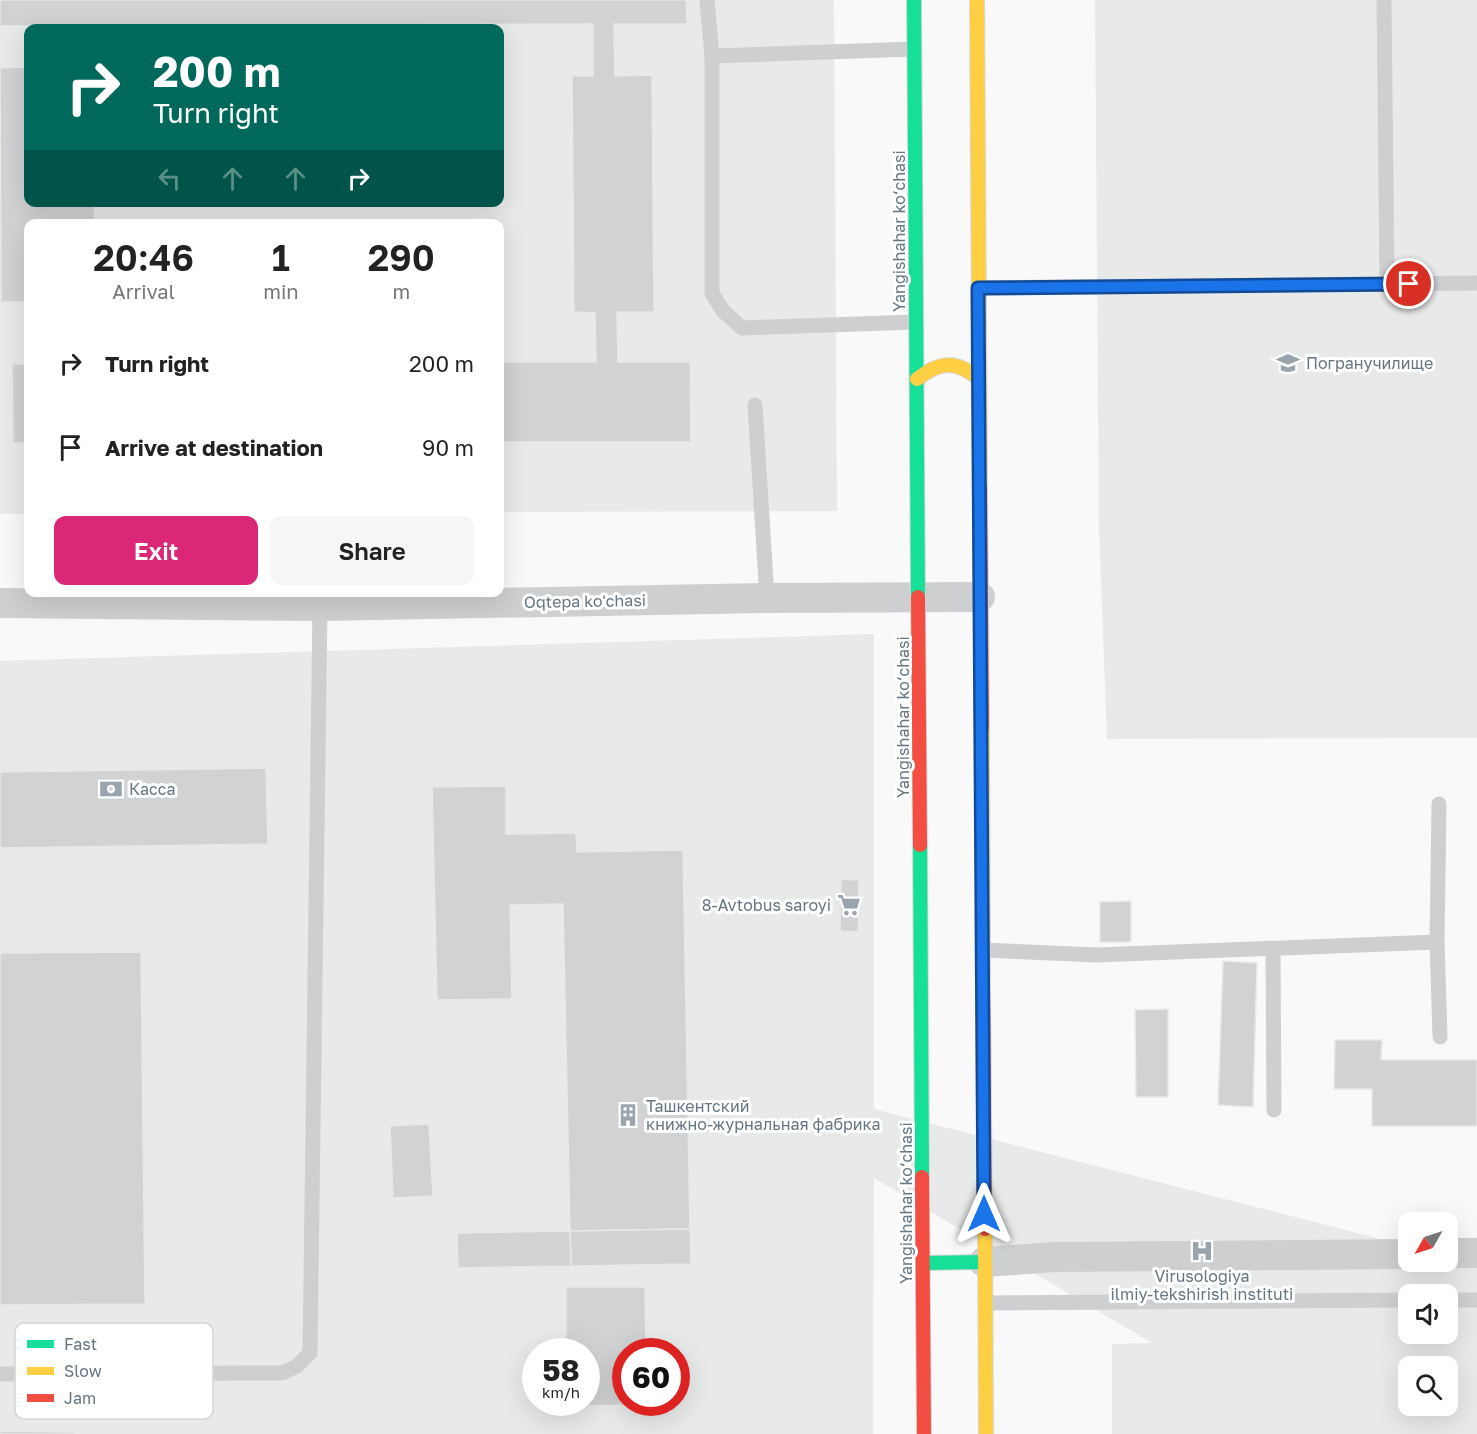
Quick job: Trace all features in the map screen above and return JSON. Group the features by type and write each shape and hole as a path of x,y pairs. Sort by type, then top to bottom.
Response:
{"main road":[{"name":"Yangishahar ko‘chasi","path":"914,0 924,1434"},
{"path":"977,0 986,1434"},
{"path":"916,379 931,368 950,363 966,369 979,378"},
{"path":"923,1263 984,1262"}],"street":[{"name":"Oqtepa ko'chasi","path":"0,603 320,606 767,598 980,597"},
{"path":"1458,1253 1477,1253"},
{"path":"984,1262 1055,1257 1398,1254"}],"lane":[{"path":"707,0 712,56 712,293 723,311 742,327 916,322"},
{"path":"1384,0 1387,284"},
{"path":"712,56 914,48"},
{"path":"978,288 1477,283"},
{"path":"755,405 767,598"},
{"path":"213,1373 282,1373 297,1366 310,1353 320,606"},
{"path":"1439,804 1437,942 1440,1037"},
{"path":"983,950 1097,955 1437,942"},
{"path":"1273,949 1274,1110"},
{"path":"985,1303 1398,1300"},
{"path":"1458,1300 1477,1300"},
{"path":"0,1374 15,1374"}],"shaded area":[{"path":"0,0 834,0 837,511 504,512 504,219 24,219 24,514 0,514"},
{"name":"Погранучилище","path":"1095,0 1477,0 1477,738 1107,739 1099,529"},
{"path":"874,634 874,1109 1398,1243 1398,1272 1458,1272 1458,1263 1477,1263 1477,1434 1112,1434 1112,1344 1152,1343 874,1178 873,1434 0,1434 0,661"}],"building":[{"path":"0,0 686,0 687,24 614,24 615,76 652,75 654,312 617,312 618,362 690,362 691,442 504,442 504,362 596,362 595,313 574,312 572,76 593,76 593,24 24,24 24,26 0,26"},
{"path":"24,67 24,207 94,207 95,219 24,219 24,302 1,302 0,68"},
{"path":"24,67 24,207 94,207 95,219 24,219 24,302 1,302 0,68"},
{"path":"12,364 24,364 24,443 13,443"},
{"path":"266,768 268,844 0,848 0,772"},
{"name":"Ташкентский книжно-журнальная фабрика","path":"506,786 506,834 576,833 577,852 683,850 690,1229 570,1231 563,904 510,905 512,999 437,1000 432,787"},
{"name":"8-Avtobus saroyi","path":"841,879 859,880 858,932 840,931"},
{"path":"1131,901 1131,942 1100,942 1100,902"},
{"path":"141,952 145,1304 0,1305 0,953"},
{"path":"1223,961 1257,963 1253,1107 1218,1105"},
{"path":"1168,1009 1168,1097 1136,1097 1135,1010"},
{"path":"1335,1040 1382,1040 1381,1060 1477,1060 1477,1126 1372,1126 1372,1089 1334,1089"},
{"path":"429,1124 433,1196 393,1198 390,1126"},
{"path":"690,1229 691,1264 571,1266 570,1231"},
{"path":"570,1231 571,1266 458,1268 457,1233"},
{"path":"566,1287 645,1287 646,1338 612,1338 612,1405 600,1406 600,1338 566,1338"},
{"path":"0,1431 75,1432 75,1434 0,1434"}],"traffic: fast":[{"path":"914,0 918,597"},
{"path":"920,845 922,1177"},
{"path":"923,1263 984,1262"}],"traffic: slow":[{"path":"977,0 980,486"},
{"path":"917,379 933,369 948,365 963,368 979,379"},
{"path":"982,727 983,988"},
{"path":"985,1229 986,1434"}],"traffic: jam":[{"path":"980,486 982,727"},
{"path":"918,597 920,845"},
{"path":"983,988 985,1229"},
{"path":"922,1177 924,1434"}],"place":[{"name":"Погранучилище","path":"1288,363"},
{"name":"Касса","path":"111,789"},
{"name":"8-Avtobus saroyi","path":"849,905"},
{"name":"Ташкентский книжно-журнальная фабрика","path":"628,1115"},
{"name":"Virusologiya ilmiy-tekshirish instituti","path":"1202,1251"}],"route":[{"path":"984,1214 978,288 1409,284"}]}
